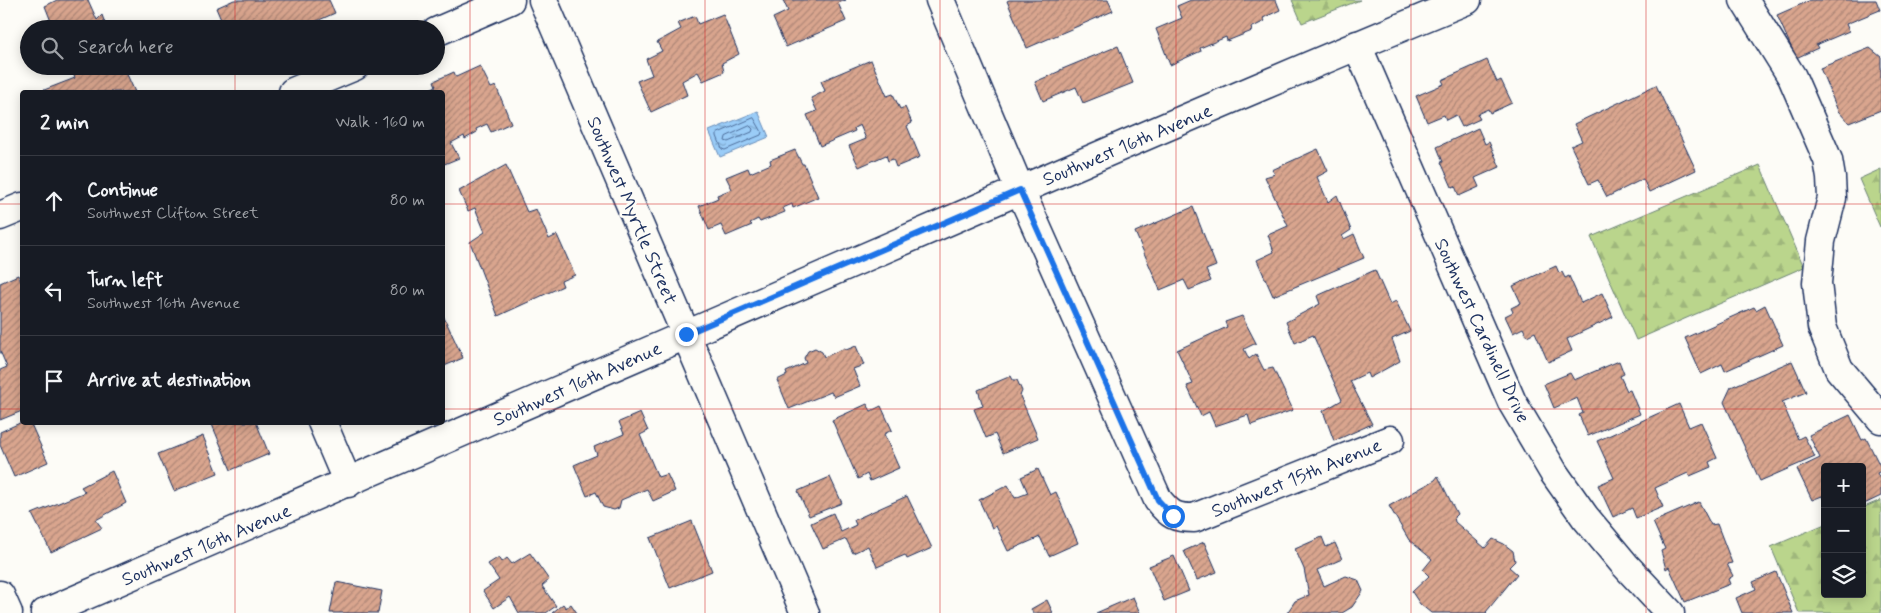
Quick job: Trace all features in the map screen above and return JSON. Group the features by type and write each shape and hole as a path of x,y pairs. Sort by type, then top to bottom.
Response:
{"street":[{"path":"445,28 510,0"},
{"name":"Southwest Myrtle Street","path":"543,0 805,613"},
{"path":"940,0 1020,190"},
{"name":"Southwest 16th Avenue","path":"45,613 1356,45 1467,0"},
{"path":"1744,0 1792,77 1828,160 1832,198 1821,241 1817,283 1822,327 1839,369 1881,419"},
{"name":"Southwest Cardinell Drive","path":"1356,45 1512,402 1554,473 1585,517 1625,565 1670,613"},
{"path":"298,90 334,75"},
{"name":"Southwest 15th Avenue","path":"1020,190 1158,500 1173,516 1194,518 1390,440"},
{"path":"0,216 20,208"},
{"path":"323,425 348,483"},
{"path":"0,595 8,613"}],"green space":[{"path":"1292,0 1360,0 1302,23"},
{"path":"1760,165 1804,267 1636,340 1591,237"},
{"path":"1881,169 1881,226 1880,227 1859,179"},
{"path":"1881,500 1881,613 1799,613 1771,547 1821,526 1821,598 1866,598 1866,506"}],"water":[{"path":"758,111 769,137 720,157 709,131"}],"building":[{"path":"57,0 88,0 97,20 50,20 45,6"},
{"path":"234,0 329,0 335,13 319,20 221,20 216,8"},
{"path":"783,0 846,0 838,3 846,21 786,47 773,18 788,11"},
{"path":"1108,0 1113,11 1027,48 1007,1"},
{"path":"1191,0 1276,0 1280,10 1263,18 1265,21 1251,28 1252,31 1227,41 1226,37 1200,48 1201,51 1170,65 1156,29 1182,18 1177,6"},
{"path":"1811,0 1876,0 1880,10 1846,24 1849,31 1816,45 1818,48 1796,58 1777,15"},
{"path":"723,14 739,54 722,63 724,72 703,81 698,72 682,81 687,95 651,112 637,81 652,75 646,59 662,51 657,42 681,29 678,23 695,16 698,24"},
{"path":"102,15 104,20 97,20"},
{"path":"1118,46 1133,83 1083,103 1076,87 1043,101 1035,82"},
{"path":"1870,48 1881,57 1881,110 1849,123 1838,111 1820,68"},
{"path":"871,60 887,96 893,94 900,109 905,107 912,123 907,126 920,157 896,167 893,159 888,161 886,155 859,167 849,146 866,139 860,125 854,128 855,131 820,146 807,115 817,111 811,98 825,91 821,81"},
{"path":"1487,60 1497,82 1501,80 1512,103 1490,113 1488,109 1477,114 1480,119 1462,127 1456,115 1446,120 1444,115 1427,122 1416,96 1444,84 1442,80"},
{"path":"480,66 491,88 496,86 511,123 491,132 487,124 476,129 477,132 465,139 464,136 451,143 459,158 445,164 445,90 428,90 436,86 434,81 454,72 456,77"},
{"path":"74,75 127,75 134,90 44,90 75,78"},
{"path":"1656,85 1696,170 1649,192 1643,179 1607,197 1598,180 1589,184 1571,146 1582,141 1574,124"},
{"path":"1478,128 1485,144 1489,142 1500,167 1475,178 1479,187 1459,196 1455,186 1452,187 1441,162 1443,162 1437,147"},
{"path":"1318,149 1328,171 1317,177 1328,202 1337,195 1351,230 1342,236 1344,239 1354,234 1364,258 1273,296 1257,260 1274,252 1268,235 1288,226 1265,177 1275,174 1272,170"},
{"path":"795,150 802,164 804,164 818,197 793,208 792,204 783,208 785,212 760,222 758,219 750,223 752,225 726,236 721,225 709,230 699,206 718,198 717,195 732,189 726,177 748,168 750,173 771,164 770,160"},
{"path":"506,165 527,212 536,209 549,239 557,235 575,275 561,281 563,286 498,316 470,242 485,232 475,208 468,211 459,191"},
{"path":"1193,207 1216,266 1206,270 1211,281 1189,290 1184,280 1160,290 1135,232"},
{"path":"1556,266 1559,273 1562,272 1565,278 1569,276 1581,303 1602,293 1613,317 1567,339 1572,351 1548,362 1535,332 1527,336 1523,328 1513,333 1505,316 1513,312 1511,308 1521,303 1513,286"},
{"path":"1375,270 1390,304 1396,301 1410,331 1392,339 1400,361 1369,378 1367,373 1350,381 1372,424 1334,441 1323,411 1342,400 1313,335 1295,343 1286,322 1320,304 1317,296"},
{"path":"18,275 20,280 20,412 0,420 0,370 7,367 0,351 0,283"},
{"path":"1765,305 1783,345 1725,371 1722,364 1701,374 1685,338 1754,307 1756,310"},
{"path":"1242,316 1256,343 1244,349 1249,359 1256,354 1264,370 1273,368 1293,410 1251,425 1248,415 1215,426 1209,412 1201,416 1187,386 1193,384 1177,350 1227,327 1225,322"},
{"path":"445,319 463,358 445,366"},
{"path":"856,346 864,365 853,369 860,386 834,397 831,392 789,409 777,380 787,375 786,372 806,363 804,358 808,351 815,348 822,352 824,357 845,348 846,350"},
{"path":"1619,361 1624,374 1620,376 1627,391 1630,390 1640,414 1588,436 1579,415 1583,413 1577,398 1554,408 1544,384 1570,373 1574,380"},
{"path":"1792,361 1806,392 1782,402 1798,439 1804,436 1815,457 1760,481 1724,402 1731,387"},
{"path":"1011,376 1013,380 1017,380 1022,391 1020,396 1038,438 1003,453 995,434 986,438 974,409 983,406 978,390"},
{"path":"867,404 871,411 881,406 892,430 884,434 899,468 870,481 867,474 858,479 832,420"},
{"path":"1679,404 1689,427 1701,422 1717,458 1709,462 1711,467 1690,476 1688,473 1655,488 1663,507 1636,518 1632,508 1613,517 1598,485 1614,478 1597,441"},
{"path":"640,413 648,431 640,435 658,477 667,474 675,491 653,501 647,489 621,500 619,508 614,510 603,507 596,492 587,496 574,465 597,455 594,447 624,434 619,422"},
{"path":"1850,415 1862,440 1866,438 1881,468 1881,471 1877,473 1881,481 1881,496 1866,503 1866,463 1821,463 1821,496 1812,500 1797,469 1820,458 1809,435"},
{"path":"20,423 20,425 31,425 48,462 14,477 0,445 0,432"},
{"path":"212,425 257,425 269,454 231,470"},
{"path":"203,436 218,473 174,491 158,454"},
{"path":"1038,469 1050,495 1056,492 1078,543 1049,556 1040,537 1008,551 996,526 992,528 979,500 1008,485 1015,498 1028,493 1021,477"},
{"path":"112,471 126,503 96,520 102,528 51,552 32,514 85,492 81,487"},
{"path":"1438,476 1457,514 1454,517 1455,522 1485,548 1493,539 1513,551 1515,561 1509,567 1517,574 1487,613 1431,613 1420,604 1412,592 1429,576 1423,570 1432,559 1409,540 1389,506 1435,480"},
{"path":"830,477 842,503 809,516 798,491"},
{"path":"907,496 932,548 907,559 905,555 877,567 868,546 853,553 846,539 823,549 811,523 833,513 841,532 856,525 854,520"},
{"path":"1699,502 1711,525 1717,524 1732,563 1727,564 1733,576 1728,579 1730,584 1685,602 1669,567 1666,569 1661,551 1665,549 1653,522"},
{"path":"692,521 712,571 670,588 650,538"},
{"path":"1322,537 1326,547 1335,543 1342,559 1317,570 1324,586 1346,576 1358,580 1363,591 1352,607 1342,613 1287,613 1295,601 1309,595 1304,569 1295,549"},
{"path":"1204,542 1217,572 1197,580 1184,551"},
{"path":"530,553 549,580 542,586 556,606 546,613 519,613 510,597 494,608 483,591 499,580 488,564 499,557 502,562 507,558 512,564"},
{"path":"1174,556 1189,591 1164,601 1149,566"},
{"path":"1776,572 1793,613 1742,613 1736,598 1756,589 1753,582"},
{"path":"336,582 382,591 378,613 330,613"},
{"path":"1133,597 1140,613 1096,613"},
{"path":"1047,600 1053,613 1033,613 1031,609"},
{"path":"563,604 566,608 571,604 577,613 552,613"}],"route":[{"path":"686,334 1020,190 1158,500 1173,516"}]}
